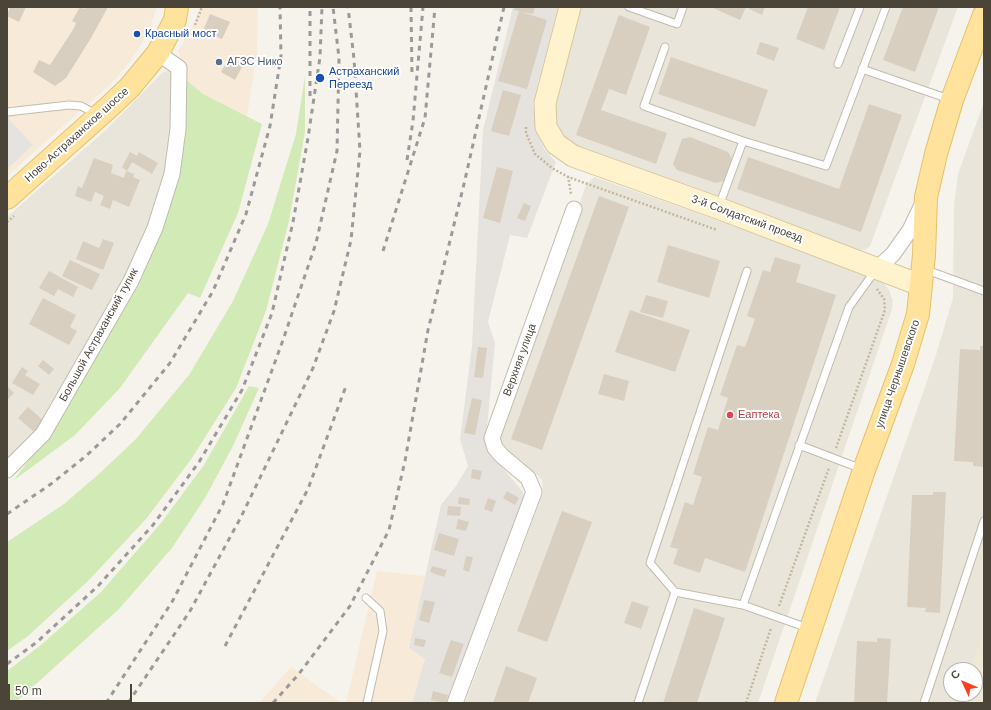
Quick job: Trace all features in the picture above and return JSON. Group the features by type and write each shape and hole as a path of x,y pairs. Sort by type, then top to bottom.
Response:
{"main road":[{"name":"Ново-Астраханское шоссе","path":"7,198 100,116 130,87 158,53 175,20 177,7"},
{"path":"570,7 545,103 546,127 549,133 556,144 573,156"},
{"name":"улица Чернышевского","path":"786,703 864,470 903,364 916,321 921,276 926,197 936,154 952,100 984,15"},
{"name":"3-й Солдатский проезд","path":"573,156 718,208 872,275 921,276"}],"street":[{"name":"Большой Астраханский тупик","path":"7,470 44,434 132,281 156,228 172,174 178,128 179,68 158,53"},
{"path":"872,275 893,254 910,230 926,197"},
{"name":"Верхняя улица","path":"455,703 534,492 528,478 502,456 495,448 492,438 574,208"}],"lane":[{"path":"629,7 677,24 683,7"},
{"path":"838,64 860,7"},
{"path":"665,48 644,106 743,141 826,166 886,7"},
{"path":"862,69 952,100"},
{"path":"7,112 69,105 81,106 100,116"},
{"path":"718,208 743,141"},
{"path":"747,271 650,563 675,592 743,605 811,629"},
{"path":"743,605 849,307 872,275"},
{"path":"921,276 984,291"},
{"path":"799,445 864,470"},
{"path":"924,703 984,521"},
{"path":"638,703 675,592"},
{"path":"366,598 380,611 383,631 367,703"}],"path":[{"path":"573,156 568,177 574,208"},
{"path":"746,703 775,616 885,310 884,299 878,290 872,275"}],"shaded area":[{"path":"7,7 157,7 148,33 131,60 113,82 7,176"},
{"name":"АГЗС Нико","path":"200,7 258,7 257,53 247,116 203,94 184,78 183,64 178,51 190,32"},
{"path":"513,7 558,7 533,103 536,131 545,150 556,162 527,238 510,235 488,322 495,343 486,438 495,459 523,492 524,502 448,703 412,703 425,659 409,648 441,505 456,486 468,466 460,439 472,346 483,130"},
{"path":"579,7 958,7 870,246 865,250 853,250 576,152 561,139 554,124 553,103"},
{"path":"170,71 173,74 167,172 151,226 127,277 41,431 7,459 7,217 106,130 163,72"},
{"path":"984,102 984,703 815,703 935,358 953,298 954,205 958,174"},
{"path":"7,113 10,121 33,145 7,169"},
{"path":"594,177 866,272 881,280 889,290 893,301 892,309 758,703 465,703 543,493 542,480 534,472 505,453 498,440 586,185"},
{"path":"377,571 425,576 409,648 425,659 412,703 346,703"},
{"path":"984,631 984,703 959,703 983,702 983,662 973,662"},
{"path":"291,667 341,703 259,703"}],"green space":[{"path":"305,76 305,132 289,221 266,311 236,388 192,458 146,519 88,581 28,636 7,651 7,542 64,504 100,473 135,440 189,375 233,301 268,224 296,134"},
{"path":"184,78 203,94 262,124 238,213 200,298 188,293 120,388 75,435 13,481 47,436 139,284 162,229 179,177"},
{"path":"249,386 259,388 233,446 205,498 172,548 119,609 15,703 7,703 7,671 41,645 101,592 161,523 204,465"}],"building":[{"path":"10,7 26,7 19,22 7,16"},
{"path":"80,7 85,9 86,7 108,7 66,78 55,86 33,72 39,60 50,65 74,28 76,23 72,21"},
{"path":"515,7 535,7 533,14 521,12 547,20 527,89 498,81 519,11 514,10"},
{"path":"711,7 746,7 740,20"},
{"path":"749,7 765,7 762,15 749,9"},
{"path":"808,7 840,7 824,50 796,39"},
{"path":"903,7 939,7 915,72 883,60"},
{"path":"210,14 230,22 222,39 203,31"},
{"path":"619,15 650,27 626,95 609,89 601,110 667,133 656,164 576,135"},
{"path":"760,42 779,48 774,61 756,54"},
{"path":"671,57 768,90 755,127 658,94"},
{"path":"229,58 243,65 235,80 221,72"},
{"path":"503,90 521,95 509,136 491,131"},
{"path":"869,104 902,115 861,232 737,189 748,157 839,189"},
{"path":"690,137 728,152 732,159 724,181 716,183 677,170 673,164 682,139"},
{"path":"130,152 137,156 139,152 158,163 152,174 132,162 127,171 122,167"},
{"path":"94,158 113,165 111,173 124,178 126,171 134,174 133,177 140,180 129,207 113,200 110,209 100,205 104,196 95,192 91,202 75,196 78,186 82,188"},
{"path":"497,167 513,171 500,223 483,218"},
{"path":"599,196 629,207 542,450 511,439"},
{"path":"524,203 531,206 525,221 517,218"},
{"path":"103,239 114,243 103,270 76,259 83,241 99,248"},
{"path":"668,245 720,261 709,298 657,282"},
{"path":"775,257 801,265 796,282 836,295 745,572 705,558 700,573 673,564 678,549 670,547 685,502 693,505 702,477 693,474 708,427 718,430 728,398 720,395 737,345 745,347 755,319 747,316 763,270 770,272"},
{"path":"70,260 100,274 92,290 62,276"},
{"path":"49,271 78,287 73,297 58,289 54,296 39,288"},
{"path":"646,295 668,301 663,318 640,312"},
{"path":"43,298 76,315 70,327 77,331 69,345 29,324"},
{"path":"630,310 690,330 675,372 615,352"},
{"path":"980,346 984,346 984,467 973,466 973,462 954,461 960,349 980,350"},
{"path":"478,347 487,348 483,378 474,377"},
{"path":"43,360 54,369 49,375 38,366"},
{"path":"22,367 28,371 25,375 40,384 33,395 12,383"},
{"path":"604,374 629,381 624,401 598,394"},
{"path":"7,386 14,393 7,400"},
{"path":"472,398 482,400 475,435 464,433"},
{"path":"28,407 44,421 34,432 18,418"},
{"path":"472,469 482,471 480,480 471,478"},
{"path":"507,491 519,498 515,505 503,498"},
{"path":"933,492 946,492 940,613 925,612 926,608 907,607 912,495 933,495"},
{"path":"459,497 470,499 469,505 458,504"},
{"path":"488,498 496,501 492,512 484,509"},
{"path":"448,506 461,507 460,516 447,515"},
{"path":"562,511 592,522 547,642 517,631"},
{"path":"458,519 469,522 466,531 456,529"},
{"path":"439,533 459,539 454,556 434,550"},
{"path":"466,556 473,557 469,572 463,570"},
{"path":"432,566 447,570 444,577 430,572"},
{"path":"424,600 435,602 429,623 419,620"},
{"path":"632,601 649,607 641,629 624,623"},
{"path":"694,608 725,618 697,703 663,703"},
{"path":"415,638 426,640 424,647 414,645"},
{"path":"877,638 891,639 887,703 854,703 857,641 877,642"},
{"path":"451,640 464,644 452,677 439,673"},
{"path":"506,666 537,678 528,703 493,703"},
{"path":"433,691 448,695 446,703 431,700"}],"railway":[{"path":"7,514 51,484 86,456 120,424 170,363 213,291 246,214 270,126 281,56 280,7"},
{"path":"310,7 310,96"},
{"path":"7,664 37,642 98,586 153,525 199,462 242,390 272,313 293,222 308,138 320,57 322,7"},
{"path":"106,703 172,602 223,504 283,340 316,243 337,151 339,58 333,7"},
{"path":"128,703 190,611 241,517 313,368 334,311 351,240 360,151 354,59 348,7"},
{"path":"411,7 412,75"},
{"path":"407,160 413,121 423,7"},
{"path":"383,251 425,118 435,7"},
{"path":"273,703 298,675 350,606 389,530 405,461 428,330 464,184 504,7"},
{"path":"225,646 308,489 346,386"}],"place":[{"name":"Красный мост","path":"137,34"},
{"name":"АГЗС Нико","path":"219,62"},
{"name":"Астраханский Переезд","path":"320,78"},
{"name":"Еаптека","path":"730,415"}]}
